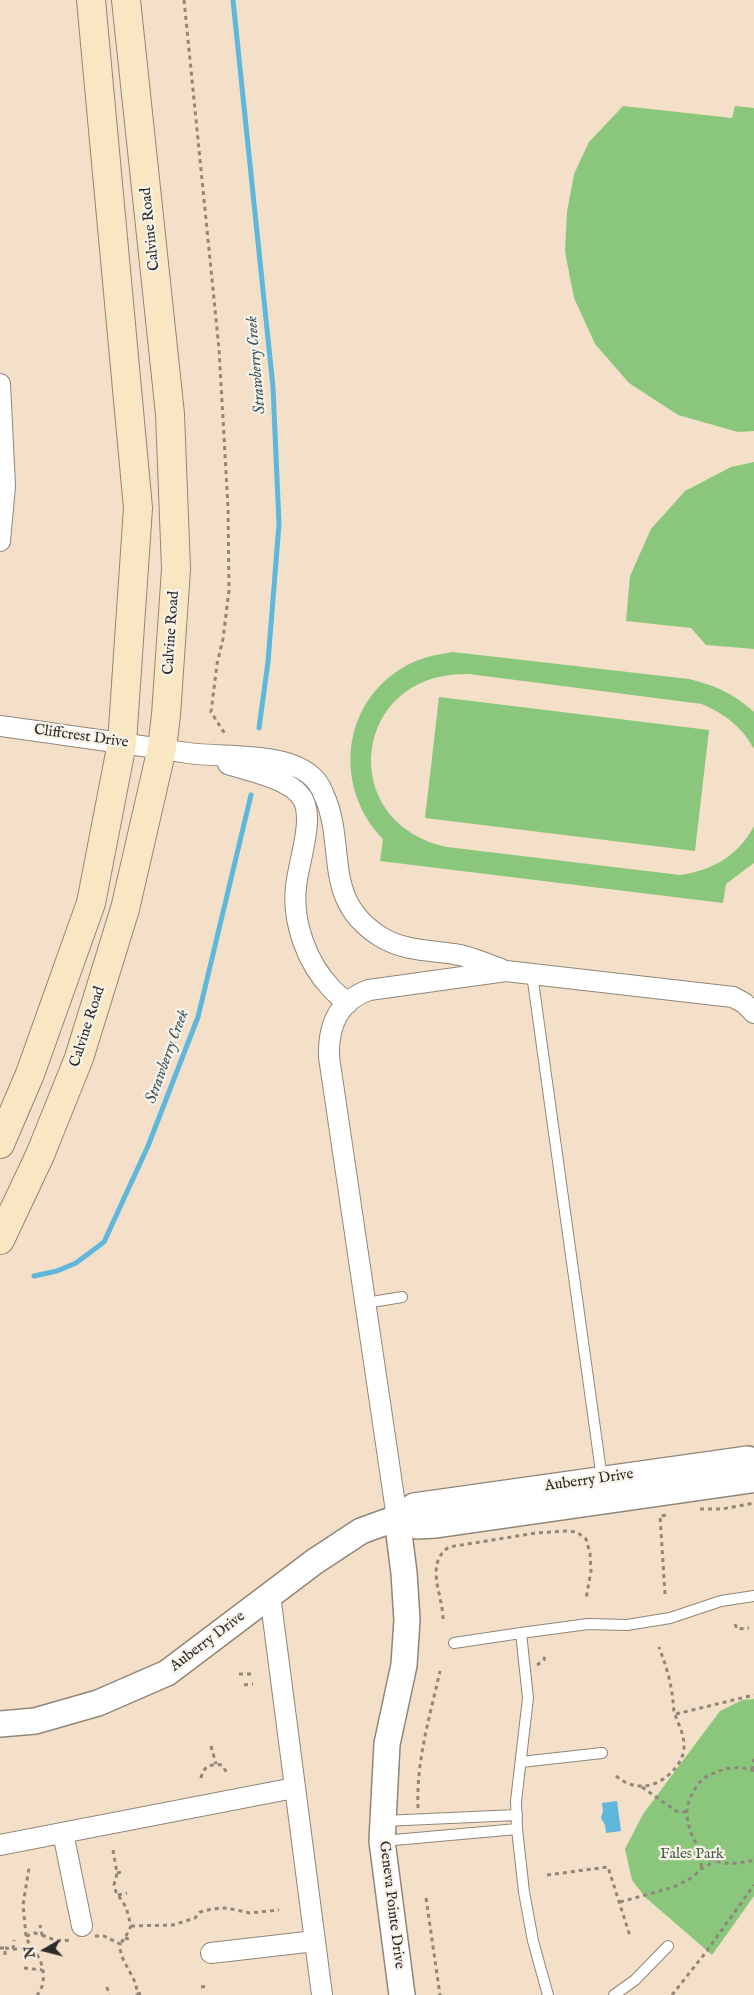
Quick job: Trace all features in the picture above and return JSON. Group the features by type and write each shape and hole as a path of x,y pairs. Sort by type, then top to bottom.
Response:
{"main road":[{"path":"0,1144 30,1074 91,903 122,742 138,508 91,0"},
{"name":"Calvine Road","path":"0,1240 40,1155 79,1058 125,909 162,748 171,663 176,569 170,414 126,0"}],"street":[{"path":"0,384 3,414 1,438 5,486 0,541"},
{"name":"Cliffcrest Drive","path":"0,726 195,753"},
{"path":"195,753 282,761 299,767 311,775 320,786 329,809 342,891 348,903 365,924 381,937 400,945 423,951 456,954 506,971 733,997 744,1003 754,1013"},
{"path":"195,753 289,784 301,795 308,814 295,889 298,920 306,949 320,975 331,990 348,1003"},
{"path":"397,1518 329,1052 329,1036 337,1015 361,993 381,988 506,971"},
{"name":"Auberry Drive","path":"0,1724 35,1721 98,1703 166,1673 314,1562 361,1531 397,1518 414,1506 748,1459 754,1463"},
{"name":"Auberry Drive","path":"397,1518 417,1526 436,1525 751,1480 754,1476"},
{"name":"Geneva Pointe Drive","path":"397,1518 404,1574 407,1620 404,1665 387,1744 382,1831 402,1995"},
{"path":"270,1594 321,1995"},
{"path":"0,1844 294,1788"},
{"path":"63,1833 79,1936"},
{"path":"211,1953 315,1941"}],"lane":[{"path":"532,974 602,1479"},
{"path":"366,1303 402,1297"},
{"path":"454,1643 588,1624 627,1625 670,1618 721,1602 754,1596"},
{"path":"521,1633 528,1698 516,1801 517,1828 524,1892 533,1941 548,1995"},
{"path":"521,1762 602,1752"},
{"path":"382,1831 517,1815"},
{"path":"382,1831 517,1828"},
{"path":"614,1995 635,1980 668,1946"}],"path":[{"path":"184,0 220,359 228,507 229,590 223,639 217,664 212,712 225,734"},
{"path":"693,1510 722,1509 754,1503"},
{"path":"664,1594 660,1516 668,1514"},
{"path":"443,1619 436,1573 436,1563 441,1553 449,1547 535,1534 576,1532 586,1539 590,1553 591,1571 586,1599"},
{"path":"735,1624 737,1629 749,1628"},
{"path":"616,1776 629,1784 642,1786 663,1780 678,1764 683,1754 684,1744 670,1681 659,1647"},
{"path":"534,1668 544,1660 545,1654"},
{"path":"419,1810 418,1785 421,1755 440,1671"},
{"path":"238,1674 251,1674"},
{"path":"244,1685 253,1684"},
{"path":"676,1714 754,1695"},
{"path":"211,1746 216,1764"},
{"path":"754,1759 753,1770 724,1769 703,1779 692,1796 686,1812 693,1839 715,1861 726,1863 754,1860"},
{"path":"201,1778 205,1768 209,1765 216,1764 222,1766 227,1773"},
{"path":"642,1786 676,1812 686,1812"},
{"path":"698,1846 702,1857 701,1868"},
{"path":"113,1850 117,1873 114,1885 126,1907 131,1926 120,1944 121,1956 134,1980 137,1995 142,1994"},
{"path":"620,1902 674,1887 693,1877 701,1868 715,1861"},
{"path":"547,1875 608,1866 630,1936"},
{"path":"29,1868 23,1906 26,1936 31,1949"},
{"path":"117,1873 123,1872"},
{"path":"672,1995 706,1952 754,1885"},
{"path":"118,1895 127,1893"},
{"path":"426,1898 440,1995"},
{"path":"131,1926 173,1925 195,1918 200,1912 212,1909 227,1908 250,1913 279,1910"},
{"path":"40,1925 42,1935"},
{"path":"101,1936 102,1930"},
{"path":"26,1936 36,1933 57,1941 79,1936 101,1936 120,1944"},
{"path":"68,1947 79,1936"},
{"path":"125,1938 132,1940"},
{"path":"13,1950 14,1940"},
{"path":"0,1948 13,1950 31,1949 36,1952 43,1980 40,1992 37,1995"},
{"path":"5,1948 5,1958"},
{"path":"24,1968 42,1970"},
{"path":"201,1987 208,1986"},
{"path":"107,1987 108,1995"}],"green space":[{"path":"623,106 732,118 735,106 754,108 754,431 738,432 678,415 629,383 595,344 574,298 565,252 567,212 574,174 589,142"},
{"path":"754,462 754,649 706,645 691,628 626,621 630,576 651,529 685,491 731,467"},
{"path":"453,652 689,679 707,684 732,695 754,712 754,749 744,734 732,722 702,704 469,674 430,679 400,696 381,721 372,750 373,781 386,809 411,833 447,847 680,875 692,873 723,860 740,846 754,826 754,863 726,884 723,903 380,861 383,839 367,819 357,797 351,774 351,750 355,727 365,706 379,686 399,670 424,658"},
{"path":"439,697 709,730 695,851 425,818"},
{"name":"Fales Park","path":"754,1699 754,1896 712,1955 645,1897 632,1880 625,1849 643,1814 720,1711 742,1700"}],"water":[{"path":"617,1801 621,1831 606,1833 605,1825 601,1818 603,1811 602,1803"}],"waterway":[{"name":"Strawberry Creek","path":"233,0 273,387 279,524 268,662 259,728"},
{"name":"Strawberry Creek","path":"34,1276 57,1271 76,1263 104,1242 148,1146 198,1017 251,795"}]}
